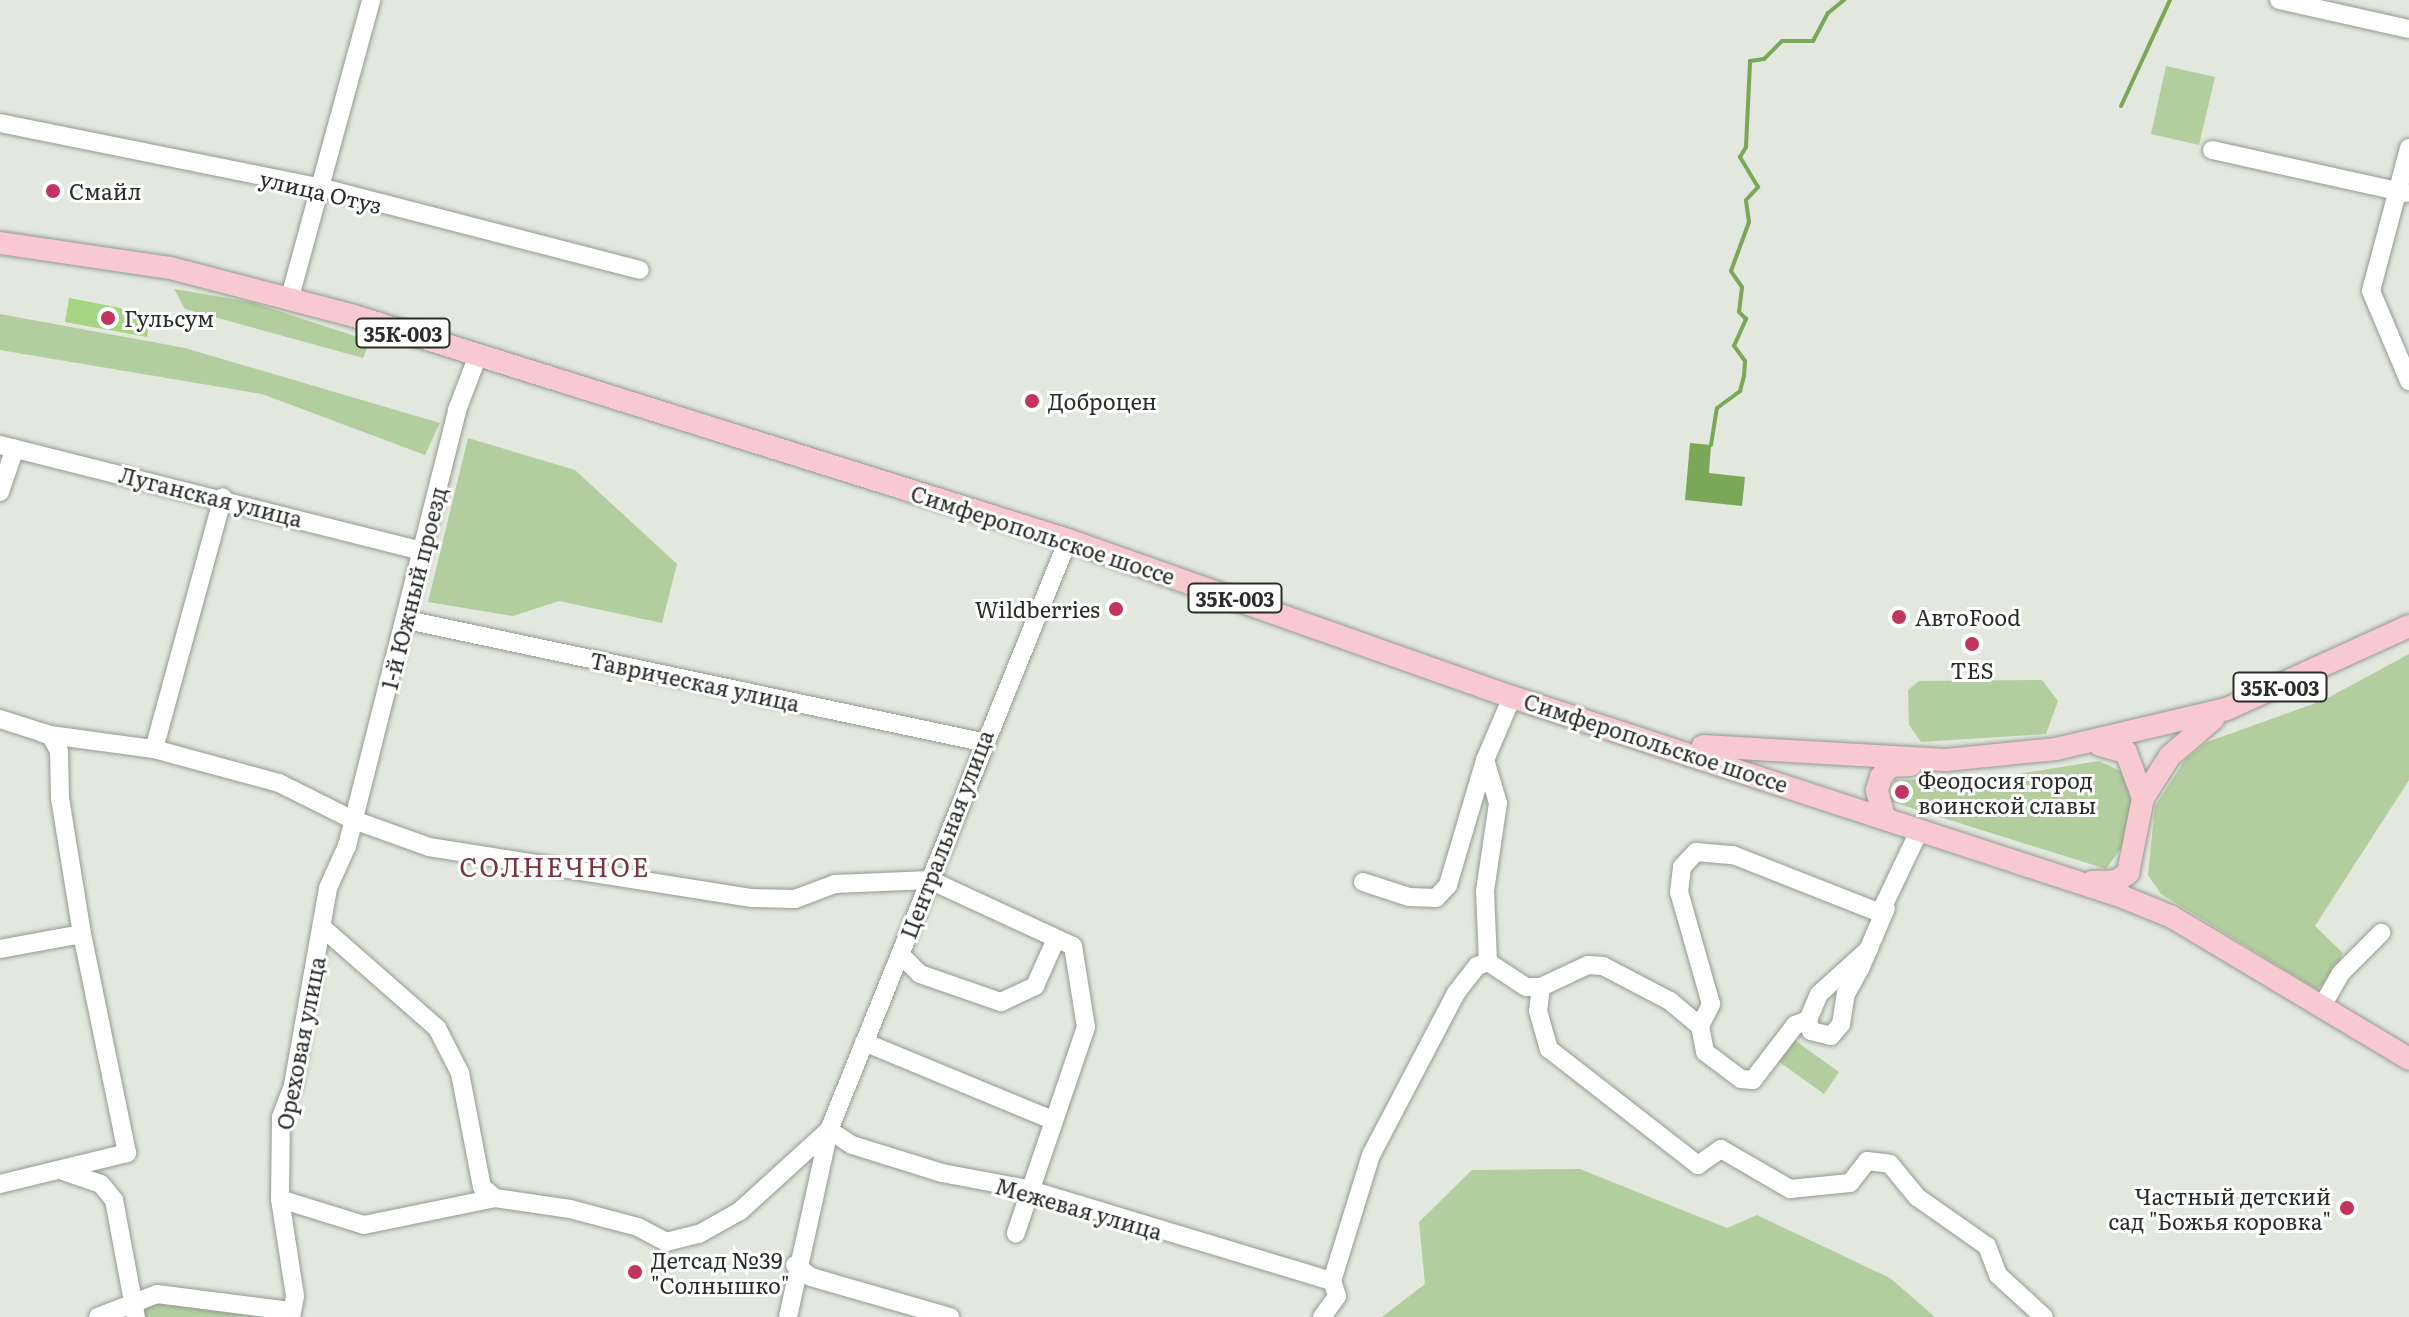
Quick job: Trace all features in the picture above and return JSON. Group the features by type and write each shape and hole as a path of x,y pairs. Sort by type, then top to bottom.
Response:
{"main road":[{"name":"Симферопольское шоссе","path":"0,243 170,268 290,297 477,358 1068,540 1512,697 1670,744 2123,897 2172,917 2409,1059"},
{"name":"35К-003","path":"1670,744 1976,760 2056,749 2144,732 2227,709 2409,626"},
{"path":"2071,880 2117,881 2132,863 2143,798 2180,745 2227,709"},
{"path":"2056,749 2110,744 2126,752 2143,798"},
{"path":"1884,817 1877,790 1881,777 1890,766 1917,759"},
{"path":"2132,863 2147,899 2172,917"}],"street":[{"path":"290,297 323,188 371,0"},
{"path":"2279,0 2409,29"},
{"name":"улица Отуз","path":"0,123 323,188 640,270"},
{"path":"2409,148 2403,192 2371,291 2409,381"},
{"path":"2212,150 2403,192"},
{"name":"1-й Южный проезд","path":"351,819 407,620 457,410 477,358"},
{"path":"0,492 8,447"},
{"name":"Луганская улица","path":"8,447 223,497 422,551"},
{"path":"154,749 223,497"},
{"name":"Центральная улица","path":"788,1317 795,1265 829,1130 982,742 1068,540"},
{"name":"Таврическая улица","path":"407,620 982,742"},
{"path":"1363,882 1409,897 1436,898 1448,885 1485,760 1512,697"},
{"path":"0,719 50,735 59,751 60,798 82,934 127,1153 0,1184"},
{"path":"0,731 154,749 279,783 351,819 429,847 752,898 795,899 835,884 930,880 1073,946 1086,1027 1027,1189 1016,1233"},
{"path":"1485,760 1498,803 1485,891 1488,962"},
{"name":"Ореховая улица","path":"290,1314 295,1296 280,1199 281,1117 323,928 328,888 347,846 351,819"},
{"path":"1869,949 1819,994 1808,1020 1811,1031 1823,1035 1841,1024 1846,994 1869,949 1920,829"},
{"path":"1808,1020 1795,1025 1753,1080 1741,1079 1705,1052 1700,1026 1711,1004 1679,892 1682,867 1696,852 1733,855 1880,913 1886,908"},
{"path":"323,928 437,1028 460,1073 482,1187 495,1198"},
{"path":"2322,1006 2341,973 2381,933"},
{"path":"0,949 82,934"},
{"path":"900,954 920,974 1001,1002 1035,986 1056,939"},
{"path":"1488,962 1526,987 1541,987 1588,965 1603,966 1670,1001 1700,1026"},
{"path":"1322,1317 1337,1296 1332,1281 1371,1155 1456,993 1477,966 1488,962"},
{"path":"1541,987 1538,1011 1549,1049 1698,1165 1721,1149 1790,1189 1850,1183 1867,1161 1890,1164 1917,1197 1987,1246 1998,1275 2044,1317"},
{"path":"864,1042 1052,1120"},
{"name":"Центральная улица","path":"280,1199 364,1225 495,1198 570,1209 638,1227 666,1242 699,1234 740,1211 829,1130"},
{"name":"Межевая улица","path":"829,1130 852,1145 942,1173 1027,1189 1332,1281"},
{"path":"60,1170 85,1175 114,1200 135,1310"},
{"path":"795,1265 811,1277 950,1317"},
{"path":"98,1317 135,1310 157,1294 194,1294 290,1314"}],"shaded area":[{"path":"2166,66 2215,77 2199,145 2151,134"},
{"path":"174,289 251,302 370,341 363,358 185,309"},
{"path":"0,314 185,348 440,423 425,455 262,394 0,350"},
{"path":"468,438 575,470 677,564 662,623 559,601 513,616 428,602"},
{"path":"1690,443 1711,445 1709,473 1745,477 1742,506 1685,500"},
{"path":"2409,654 2409,780 2315,926 2343,953 2330,981 2316,989 2161,894 2148,875 2155,806 2185,760 2207,742 2324,700"},
{"path":"2042,680 2058,701 2046,734 1921,742 1909,725 1908,690 1919,681"},
{"path":"2099,761 2123,772 2132,800 2124,844 2106,869 1889,801 1895,780 1999,777"},
{"path":"1793,1039 1839,1072 1824,1094 1778,1061"},
{"path":"1580,1169 1727,1228 1757,1215 1890,1278 1935,1317 1382,1317 1425,1284 1419,1222 1472,1170"},
{"path":"188,1298 240,1314 275,1317 115,1317 144,1304"}],"building":[{"name":"Гульсум","path":"69,298 151,314 147,337 65,322"}],"waterway":[{"path":"1711,445 1717,408 1740,391 1744,376 1745,361 1734,346 1746,319 1739,312 1742,287 1731,271 1749,222 1746,200 1758,187 1740,157 1746,147 1750,61 1764,59 1782,41 1813,41 1828,13 1844,0"},
{"path":"2121,106 2170,0"}],"place":[{"name":"Смайл","path":"53,191"},
{"name":"Гульсум","path":"108,318"},
{"name":"Доброцен","path":"1032,401"},
{"name":"Wildberries","path":"1116,609"},
{"name":"АвтоFood","path":"1899,617"},
{"name":"TES","path":"1972,644"},
{"name":"Феодосия город воинской славы","path":"1902,792"},
{"name":"Частный детский сад \"Божья коровка\"","path":"2347,1208"},
{"name":"Детсад №39 \"Солнышко\"","path":"635,1272"}],"district":[{"name":"СОЛНЕЧНОЕ","path":"555,866"}]}
